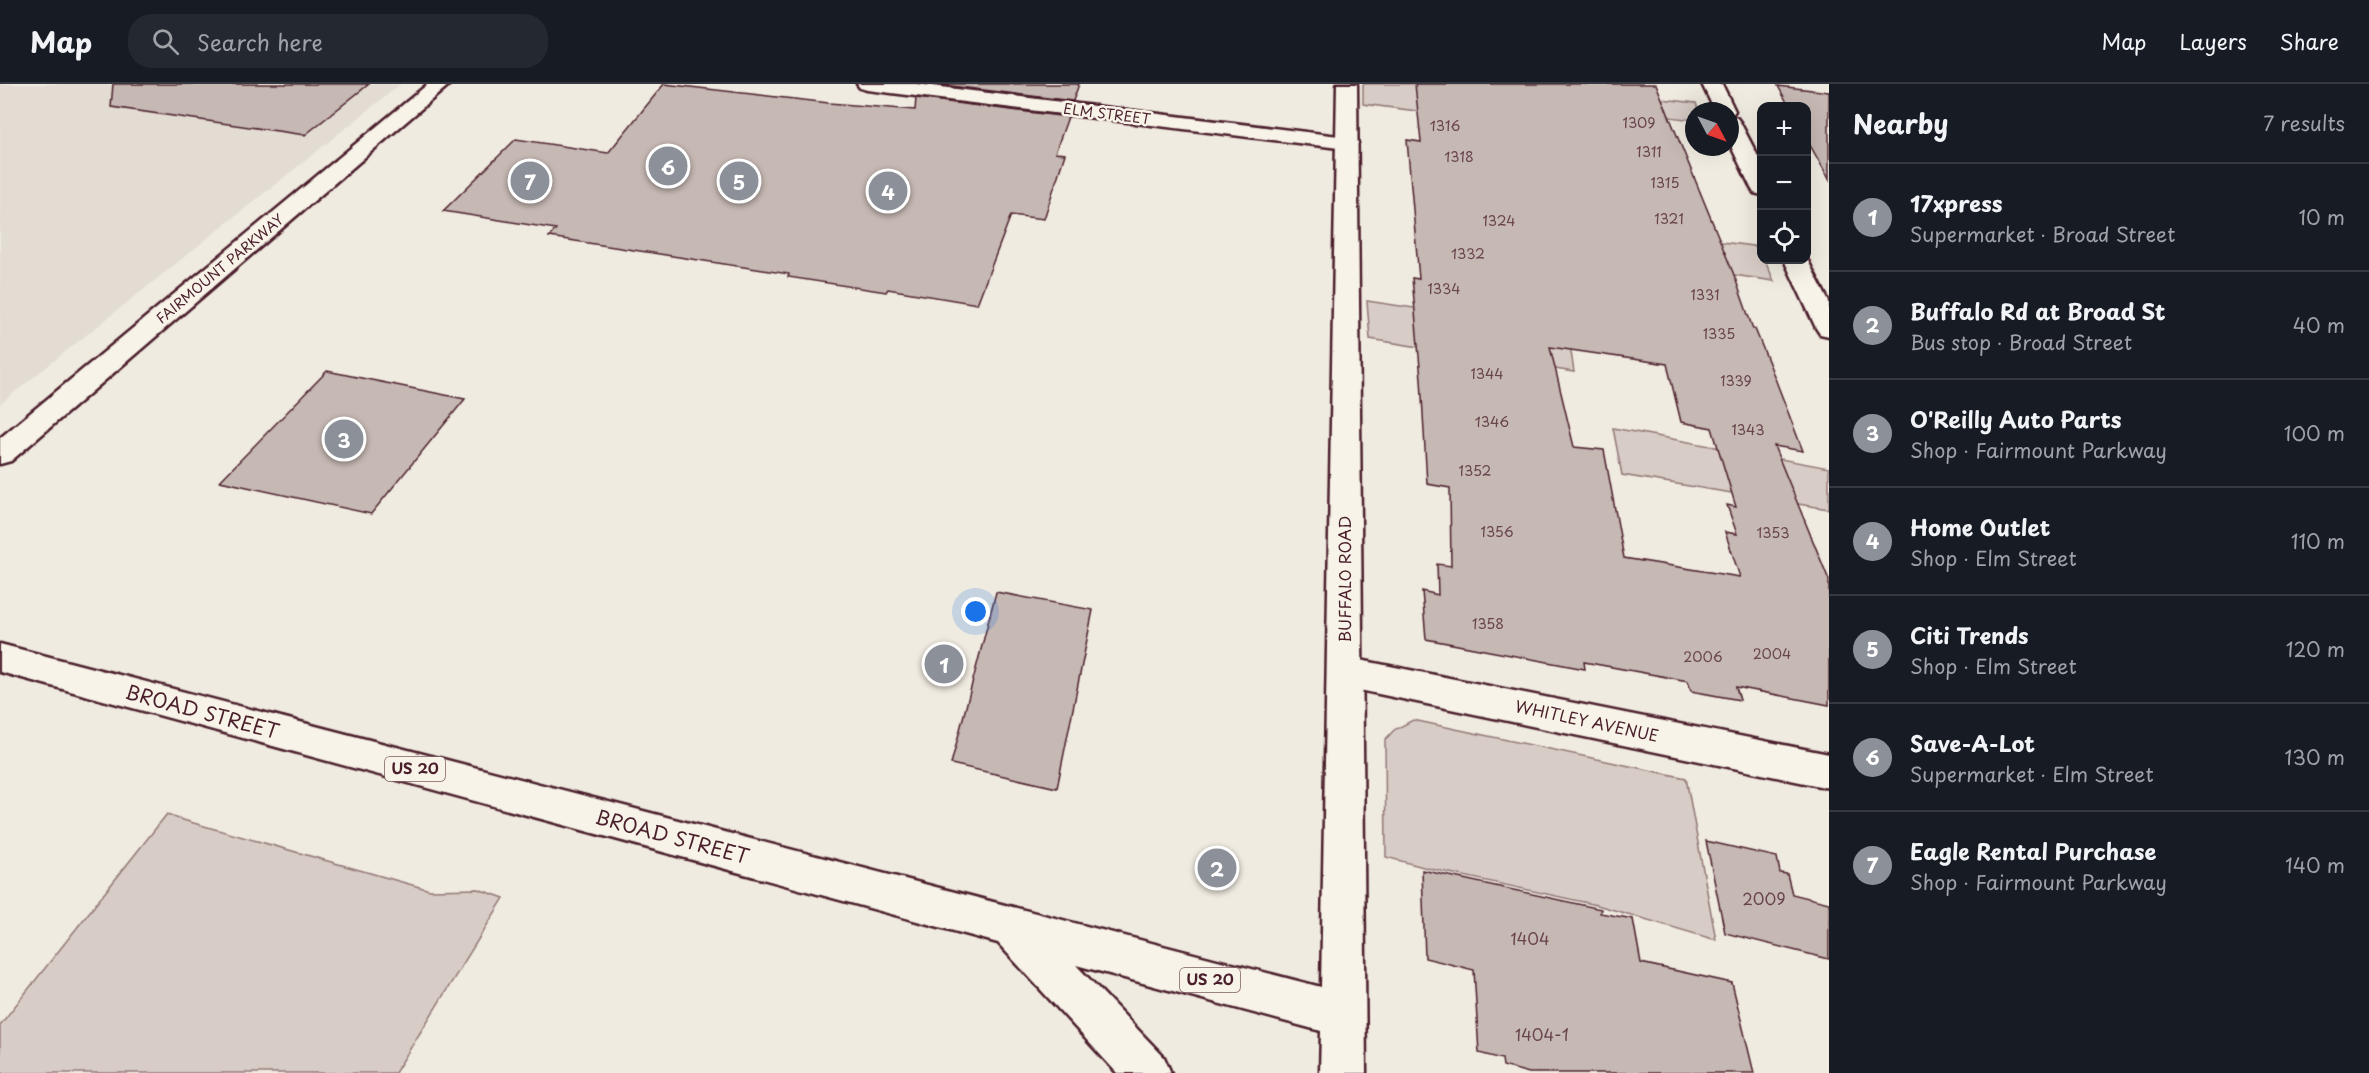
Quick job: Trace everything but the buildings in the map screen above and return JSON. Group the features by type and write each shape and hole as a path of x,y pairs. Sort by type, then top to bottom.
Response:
{"main road":[{"name":"FAIRMOUNT PARKWAY","path":"0,454 440,84"},
{"name":"ELM STREET","path":"867,84 984,91 1347,143"},
{"name":"BUFFALO ROAD","path":"1343,1073 1347,84"},
{"path":"1712,84 1721,102"},
{"path":"1739,141 1757,179"},
{"path":"1798,264 1829,328"},
{"name":"BROAD STREET","path":"0,658 1343,1015"},
{"name":"WHITLEY AVENUE","path":"1345,672 1829,771"},
{"path":"1011,927 1148,1073"}],"shaded area":[{"path":"0,84 401,84 0,404"},
{"path":"1363,84 1533,84 1687,102 1685,102 1685,119 1521,99 1526,125 1363,104"},
{"path":"1561,221 1757,247 1757,264 1767,264 1774,281 1568,250"},
{"path":"1367,301 1568,331 1574,372 1370,339"},
{"path":"1613,428 1829,468 1829,509 1622,475"},
{"path":"1413,720 1686,778 1716,940 1597,905 1386,857 1385,740 1394,730"},
{"path":"167,814 430,890 478,889 504,898 395,1073 0,1073 0,1025"}],"place":[{"name":"Save-A-Lot","path":"668,166"},
{"name":"Eagle Rental Purchase","path":"530,181"},
{"name":"Citi Trends","path":"739,181"},
{"name":"Home Outlet","path":"888,191"},
{"name":"O'Reilly Auto Parts","path":"344,439"},
{"name":"17xpress","path":"944,664"},
{"name":"Buffalo Rd at Broad St","path":"1217,868"}]}
